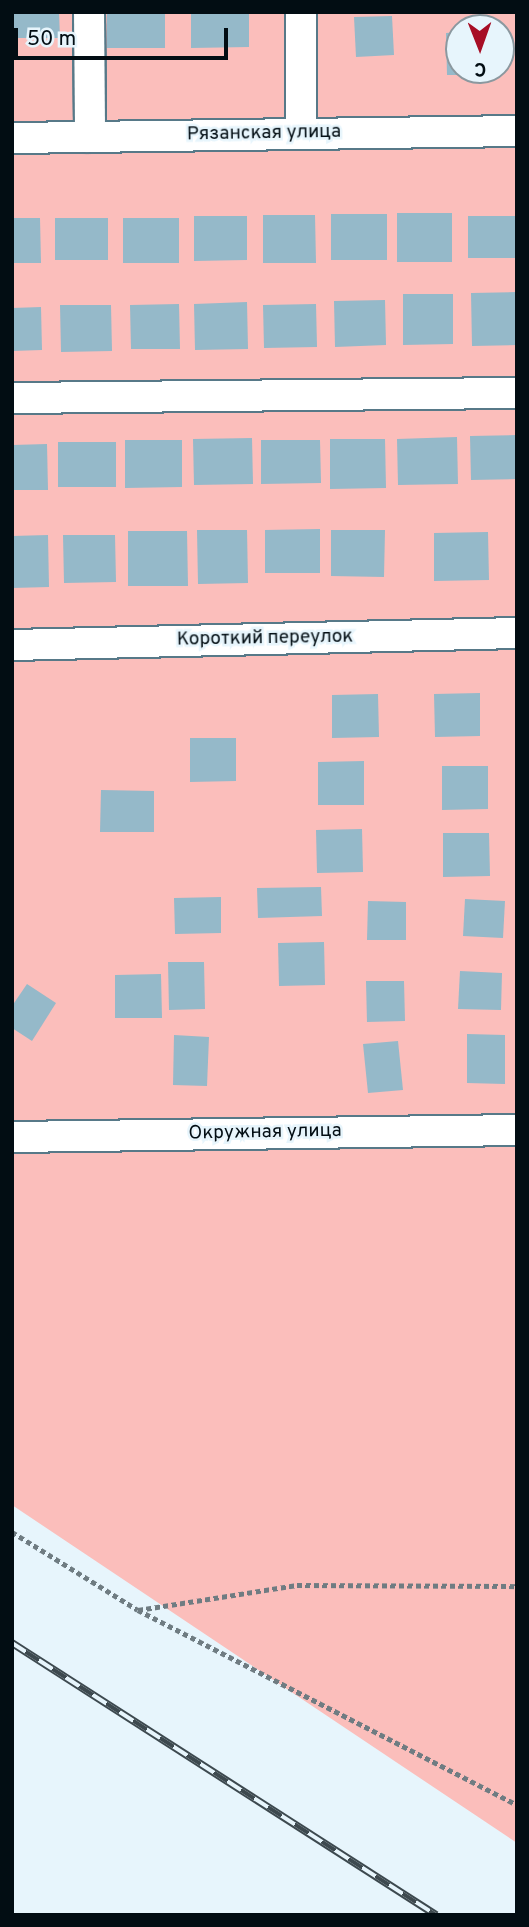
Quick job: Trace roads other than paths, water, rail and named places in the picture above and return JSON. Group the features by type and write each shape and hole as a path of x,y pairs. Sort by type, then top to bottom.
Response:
{"street":[{"path":"89,12 90,137"},
{"path":"301,12 301,134"},
{"name":"Рязанская улица","path":"12,138 517,131"},
{"path":"12,398 517,393"},
{"name":"Короткий переулок","path":"12,645 517,633"},
{"name":"Окружная улица","path":"12,1137 517,1130"}],"railway":[{"path":"12,1643 436,1915"}]}
